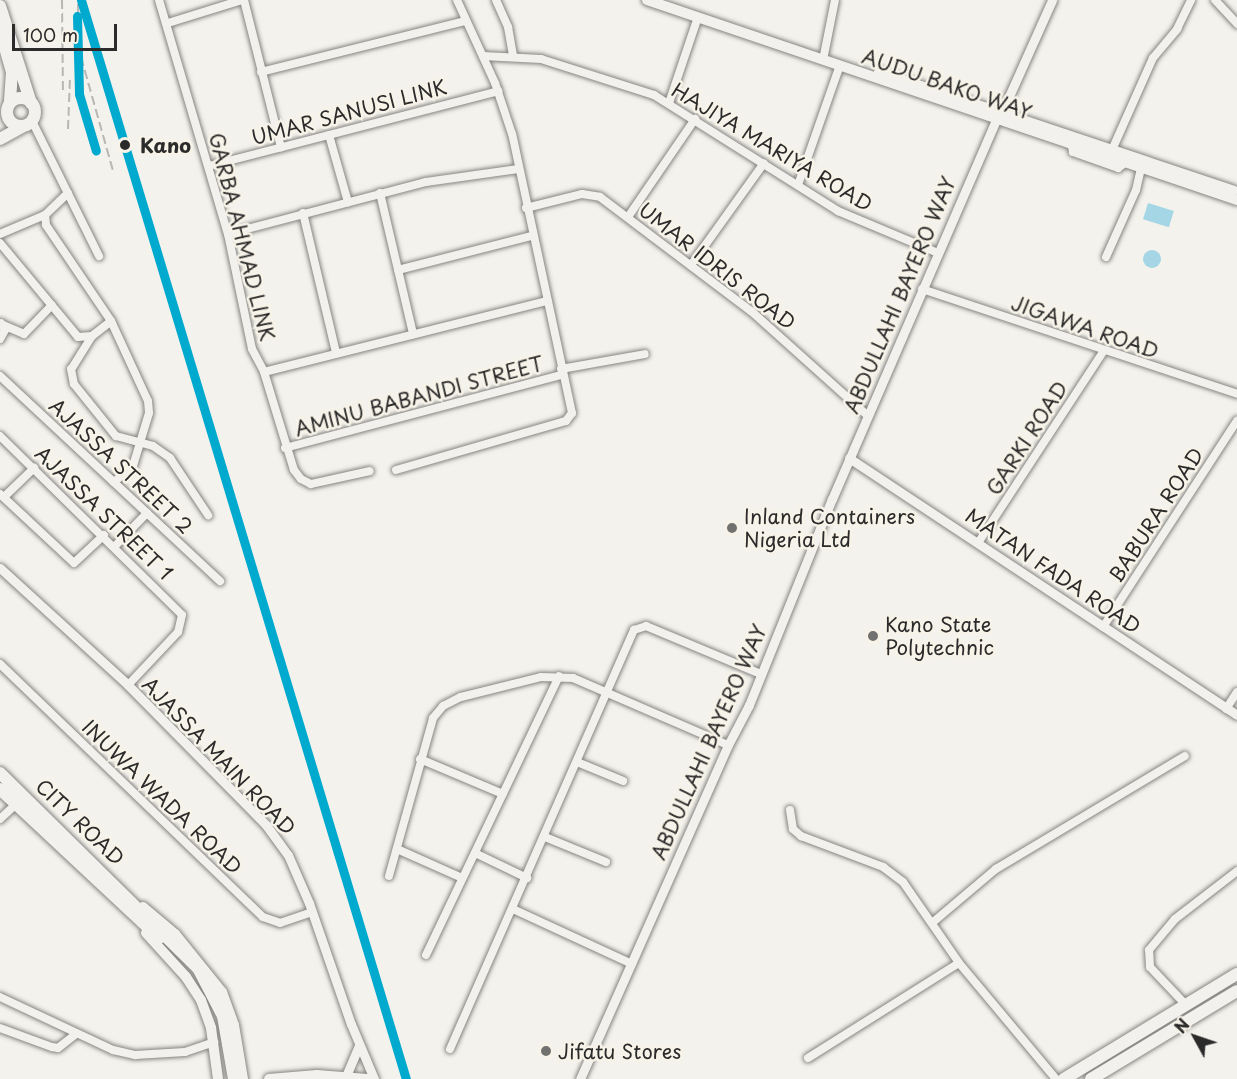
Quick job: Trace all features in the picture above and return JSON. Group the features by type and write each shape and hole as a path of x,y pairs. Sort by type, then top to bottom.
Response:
{"main road":[{"name":"AUDU BAKO WAY","path":"647,0 824,56 840,65 1112,150 1237,192"},
{"name":"AUDU BAKO WAY","path":"667,0 999,116 1072,146 1237,200"},
{"path":"0,6 35,112 27,124 0,139"},
{"path":"0,30 12,72 10,103 4,122 27,124"},
{"path":"10,103 18,98 31,102"},
{"name":"CITY ROAD","path":"0,773 131,906 186,954 205,984"},
{"name":"CITY ROAD","path":"0,789 131,906 175,934 222,992 234,1025 243,1079"},
{"name":"CITY ROAD","path":"131,906 195,989 207,1012 214,1042 218,1079"},
{"path":"1064,1079 1237,974"},
{"path":"205,984 219,1024 228,1079"},
{"path":"205,984 223,1016 234,1079"},
{"path":"1091,1079 1237,990"},
{"path":"269,1079 346,1076 367,1079"}],"street":[{"name":"GARBA AHMAD LINK","path":"159,0 168,23 228,234 252,350 264,372 285,448 301,479 312,483 370,471"},
{"path":"168,23 243,0 281,147"},
{"path":"396,470 570,418 519,169 498,91 457,0"},
{"path":"496,0 508,27 513,56"},
{"path":"824,56 835,0"},
{"name":"ABDULLAHI BAYERO WAY","path":"580,1079 761,674 849,458 1052,0"},
{"path":"1112,150 1153,58 1177,28 1191,0"},
{"path":"1215,0 1237,24"},
{"path":"669,103 698,17"},
{"path":"261,72 466,21"},
{"name":"HAJIYA MARIYA ROAD","path":"483,56 541,59 669,103 852,218 938,253"},
{"path":"798,185 840,65"},
{"name":"UMAR SANUSI LINK","path":"209,166 498,91"},
{"path":"628,217 695,119"},
{"path":"27,124 68,193 99,256"},
{"path":"329,135 348,202"},
{"path":"691,265 764,163"},
{"path":"1106,257 1136,190 1141,168"},
{"path":"228,234 380,193 519,169"},
{"path":"0,234 45,215 68,193"},
{"path":"380,193 413,334"},
{"name":"UMAR IDRIS ROAD","path":"526,208 591,193 628,217 784,338 868,416"},
{"path":"303,213 336,353"},
{"path":"45,215 46,225 111,321 148,401 141,441 133,466 114,482"},
{"path":"398,270 531,236"},
{"path":"0,243 78,337 92,336"},
{"name":"JIGAWA ROAD","path":"922,289 1103,352 1237,394"},
{"path":"264,372 546,302"},
{"path":"0,339 2,324 24,334 52,305"},
{"path":"111,321 92,336 71,369 71,379 116,436 141,441 170,458 208,515"},
{"name":"GARKI ROAD","path":"978,543 1103,352"},
{"name":"AMINU BABANDI STREET","path":"285,448 561,372 645,354"},
{"name":"AJASSA STREET 2","path":"0,376 220,581"},
{"name":"BABURA ROAD","path":"1103,627 1237,421"},
{"name":"AJASSA STREET 1","path":"0,436 104,535 182,615 178,632 128,686"},
{"name":"MATAN FADA ROAD","path":"849,458 1237,715"},
{"path":"34,468 2,496 74,562 104,535"},
{"path":"115,546 147,513"},
{"name":"AJASSA MAIN ROAD","path":"0,568 128,686 266,825 288,855 312,912 359,1046 374,1079"},
{"path":"450,1049 608,691 639,627 646,626 761,674"},
{"name":"INUWA WADA ROAD","path":"0,664 263,917 280,924 312,912"},
{"path":"426,956 559,676"},
{"path":"389,876 433,718 443,706 461,697 529,680 559,676 608,691 728,745"},
{"path":"1226,709 1237,692"},
{"path":"932,923 996,869 1185,756"},
{"path":"420,759 503,794"},
{"path":"578,762 624,781"},
{"path":"0,819 16,804"},
{"path":"790,810 793,830 801,836 893,873 932,923 959,963 1056,1079"},
{"path":"545,837 606,862"},
{"path":"397,849 462,878"},
{"path":"475,853 527,878"},
{"path":"1186,1005 1150,967 1149,950 1175,919 1237,871"},
{"path":"513,909 632,964"},
{"path":"808,1058 959,963"},
{"path":"0,997 76,1034 135,1055 185,1052 214,1042"},
{"path":"0,1028 58,1048 76,1034"},
{"path":"346,1076 359,1046"}],"water":[{"path":"1148,203 1174,211 1169,227 1143,219"},
{"path":"1152,250 1158,253 1161,259 1158,265 1152,268 1146,265 1143,259 1146,253"}],"railway":[{"path":"62,0 63,90"},
{"path":"81,0 124,146"},
{"path":"78,4 79,94 96,151"},
{"path":"81,57 113,171"},
{"path":"68,129 70,78"}],"transit line":[{"path":"81,0 406,1079"},
{"path":"77,16 79,94 96,151"}],"place":[{"name":"Kano","path":"125,145"},
{"name":"Inland Containers Nigeria Ltd","path":"732,528"},
{"name":"Kano State Polytechnic","path":"873,636"},
{"name":"Jifatu Stores","path":"546,1051"}]}
